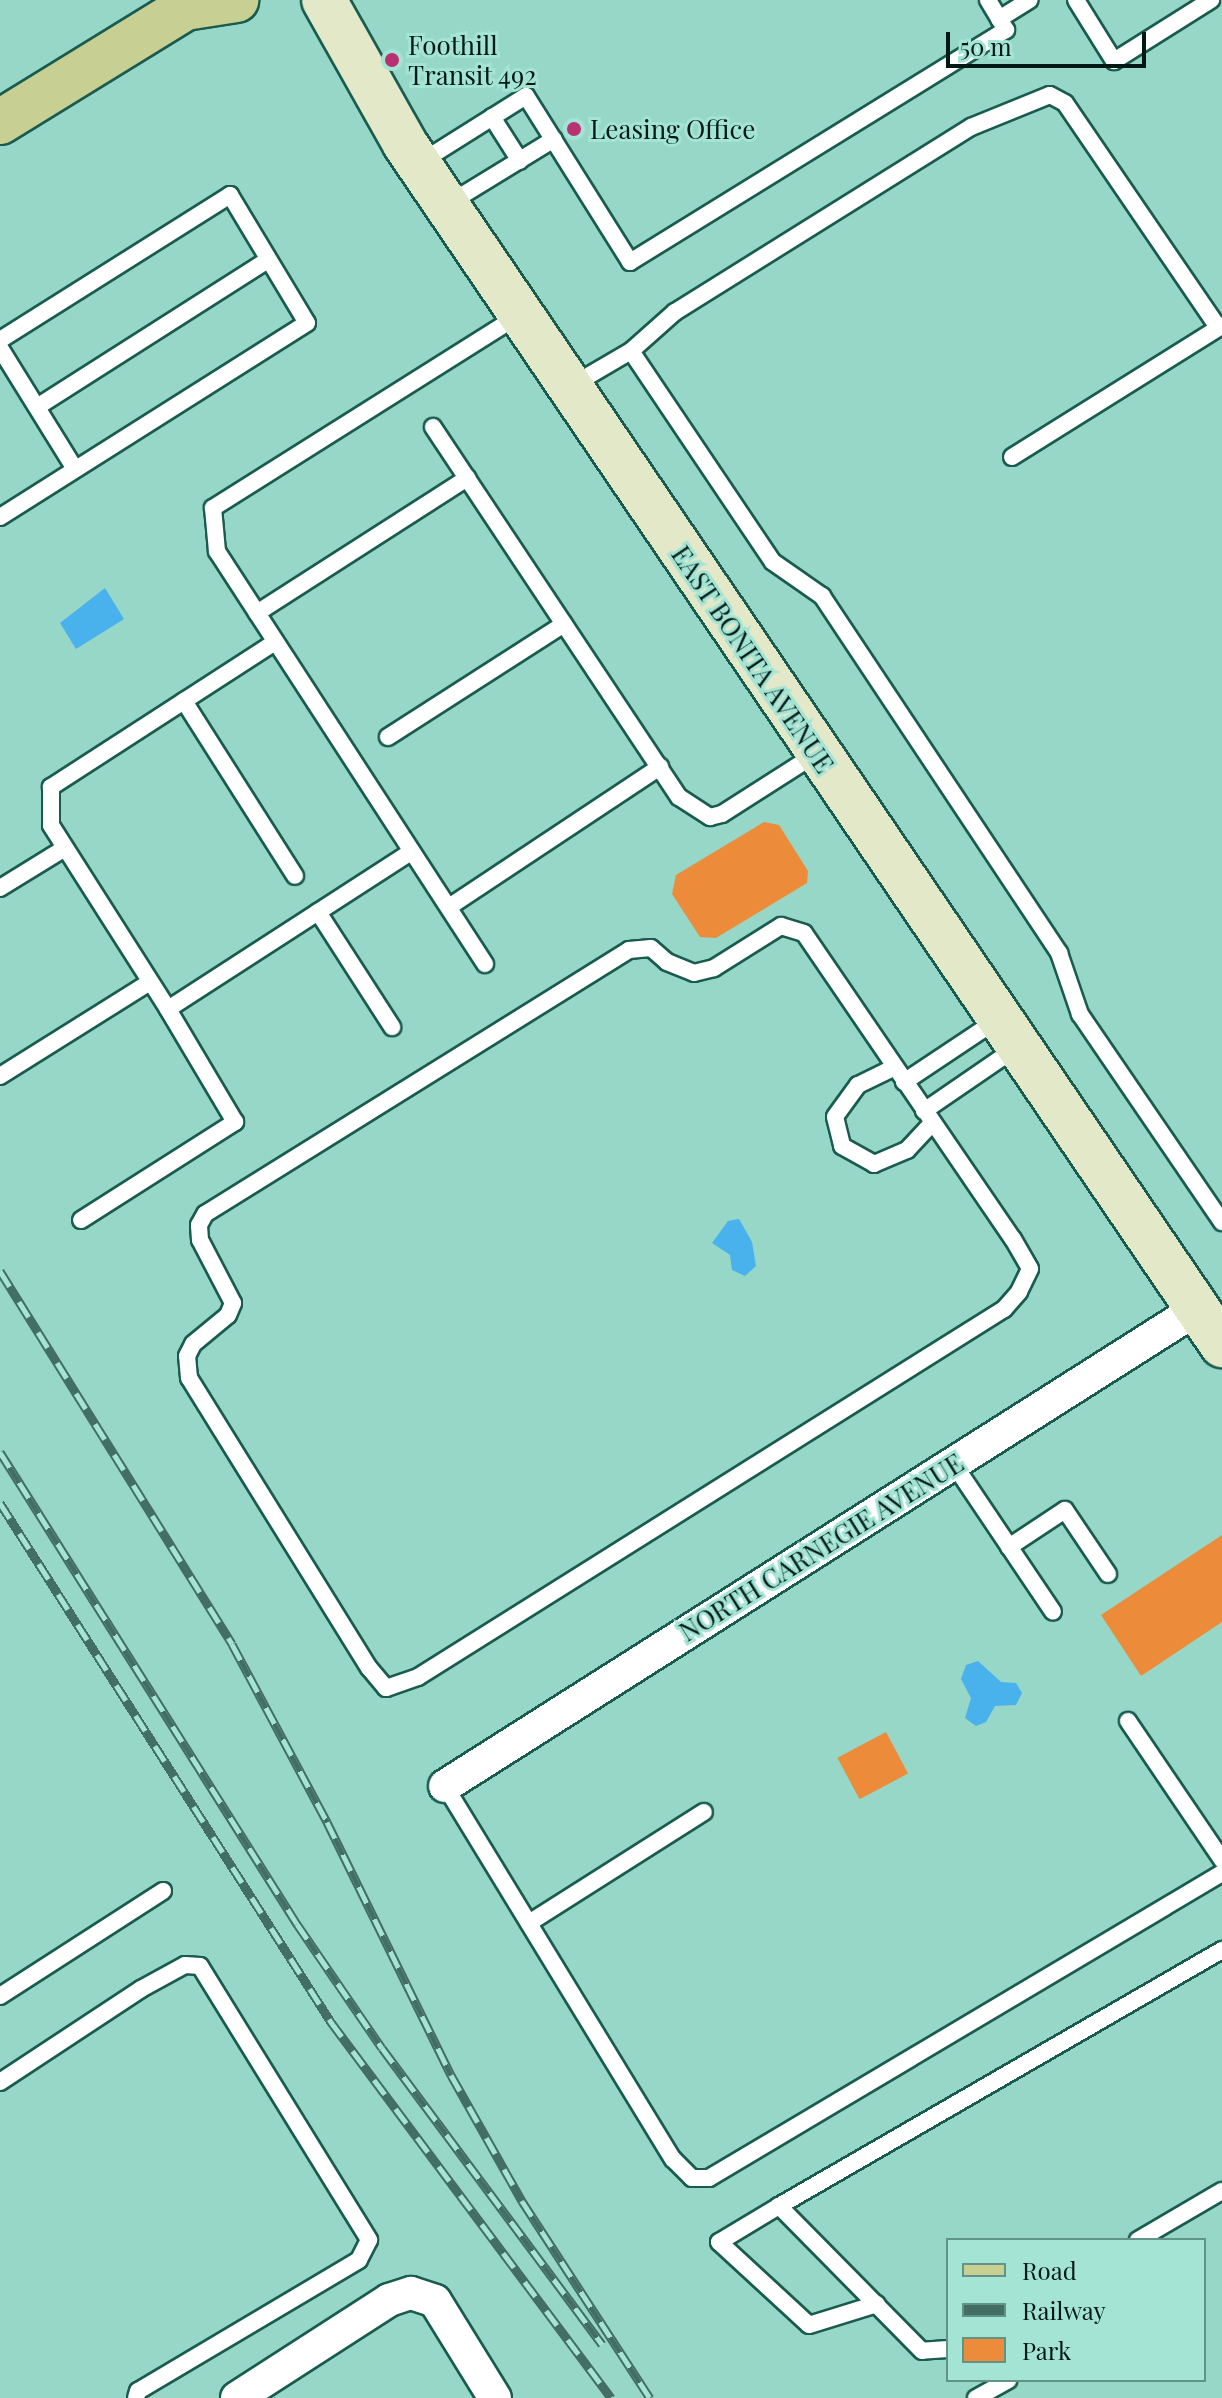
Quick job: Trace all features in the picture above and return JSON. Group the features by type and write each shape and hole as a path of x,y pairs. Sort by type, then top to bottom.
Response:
{"main road":[{"path":"0,122 187,4 236,0"},
{"name":"EAST BONITA AVENUE","path":"324,0 418,163 1007,1034 1214,1330"}],"street":[{"name":"NORTH CARNEGIE AVENUE","path":"445,1786 953,1463 1214,1330"},
{"path":"237,2398 389,2300 411,2293 435,2301 495,2398"}],"lane":[{"path":"418,163 526,96 630,262 1006,30 988,0"},
{"path":"999,19 1030,0"},
{"path":"1076,0 1114,61 1211,0"},
{"path":"569,386 631,351 675,312 971,127 1050,95 1065,103 1220,326 1012,457"},
{"path":"492,117 520,161"},
{"path":"447,205 554,139"},
{"path":"0,340 230,195 307,323 0,517"},
{"path":"37,407 268,260"},
{"path":"485,964 452,905 411,852 217,551 213,508 520,314"},
{"path":"0,348 75,469"},
{"path":"631,351 773,562 822,596 1059,953 1080,1014 1222,1222"},
{"path":"433,427 679,797 710,817 722,814 817,754"},
{"path":"257,613 467,478"},
{"path":"388,737 564,624"},
{"path":"81,1220 235,1122 168,1009 51,825 51,787 275,642"},
{"path":"184,701 295,876"},
{"path":"452,905 660,767"},
{"path":"0,888 65,848"},
{"path":"168,1009 411,852"},
{"path":"318,912 392,1027"},
{"path":"781,926 798,929 893,1068 1030,1269 1004,1309 418,1677 386,1688 369,1668 189,1378 187,1356 193,1344 228,1315 233,1303 200,1240 205,1214 629,950 651,948 667,962 694,973 714,968 781,926"},
{"path":"0,1076 150,982"},
{"path":"904,1082 1007,1034"},
{"path":"893,1068 858,1085 835,1117 842,1146 874,1164 907,1150 928,1117 1007,1034"},
{"path":"953,1463 1053,1612"},
{"path":"1009,1547 1065,1510 1108,1574"},
{"path":"1128,1721 1222,1860"},
{"path":"445,1786 673,2159 692,2178 709,2178 1222,1873"},
{"path":"529,1923 704,1812"},
{"path":"0,1996 163,1891"},
{"path":"877,2304 809,2325 719,2242 1222,1950"},
{"path":"0,2082 141,1989 185,1965 200,1966 369,2240 359,2260 138,2391 136,2398"},
{"path":"1141,2238 1222,2191"},
{"path":"779,2206 922,2351 946,2349"},
{"path":"976,2398 1004,2382"}],"green space":[{"path":"764,822 779,825 808,871 807,883 716,938 700,937 672,894 676,875"},
{"path":"1222,1535 1222,1622 1141,1676 1101,1615"},
{"path":"886,1732 908,1773 860,1799 837,1758"}],"water":[{"path":"105,588 124,619 76,649 60,623"},
{"path":"739,1219 752,1242 756,1266 745,1276 732,1270 730,1255 712,1243 728,1221"},
{"path":"978,1661 1001,1682 1016,1683 1022,1693 1016,1705 995,1706 986,1722 976,1726 965,1718 971,1698 961,1679 966,1665"}],"railway":[{"path":"0,1271 232,1644 327,1822 451,2075 522,2201 650,2398"},
{"path":"0,1452 297,1924 382,2048 602,2344"},
{"path":"0,1503 331,2022 611,2398"}],"place":[{"name":"Foothill Transit 492","path":"392,60"},
{"name":"Leasing Office","path":"574,129"}]}
